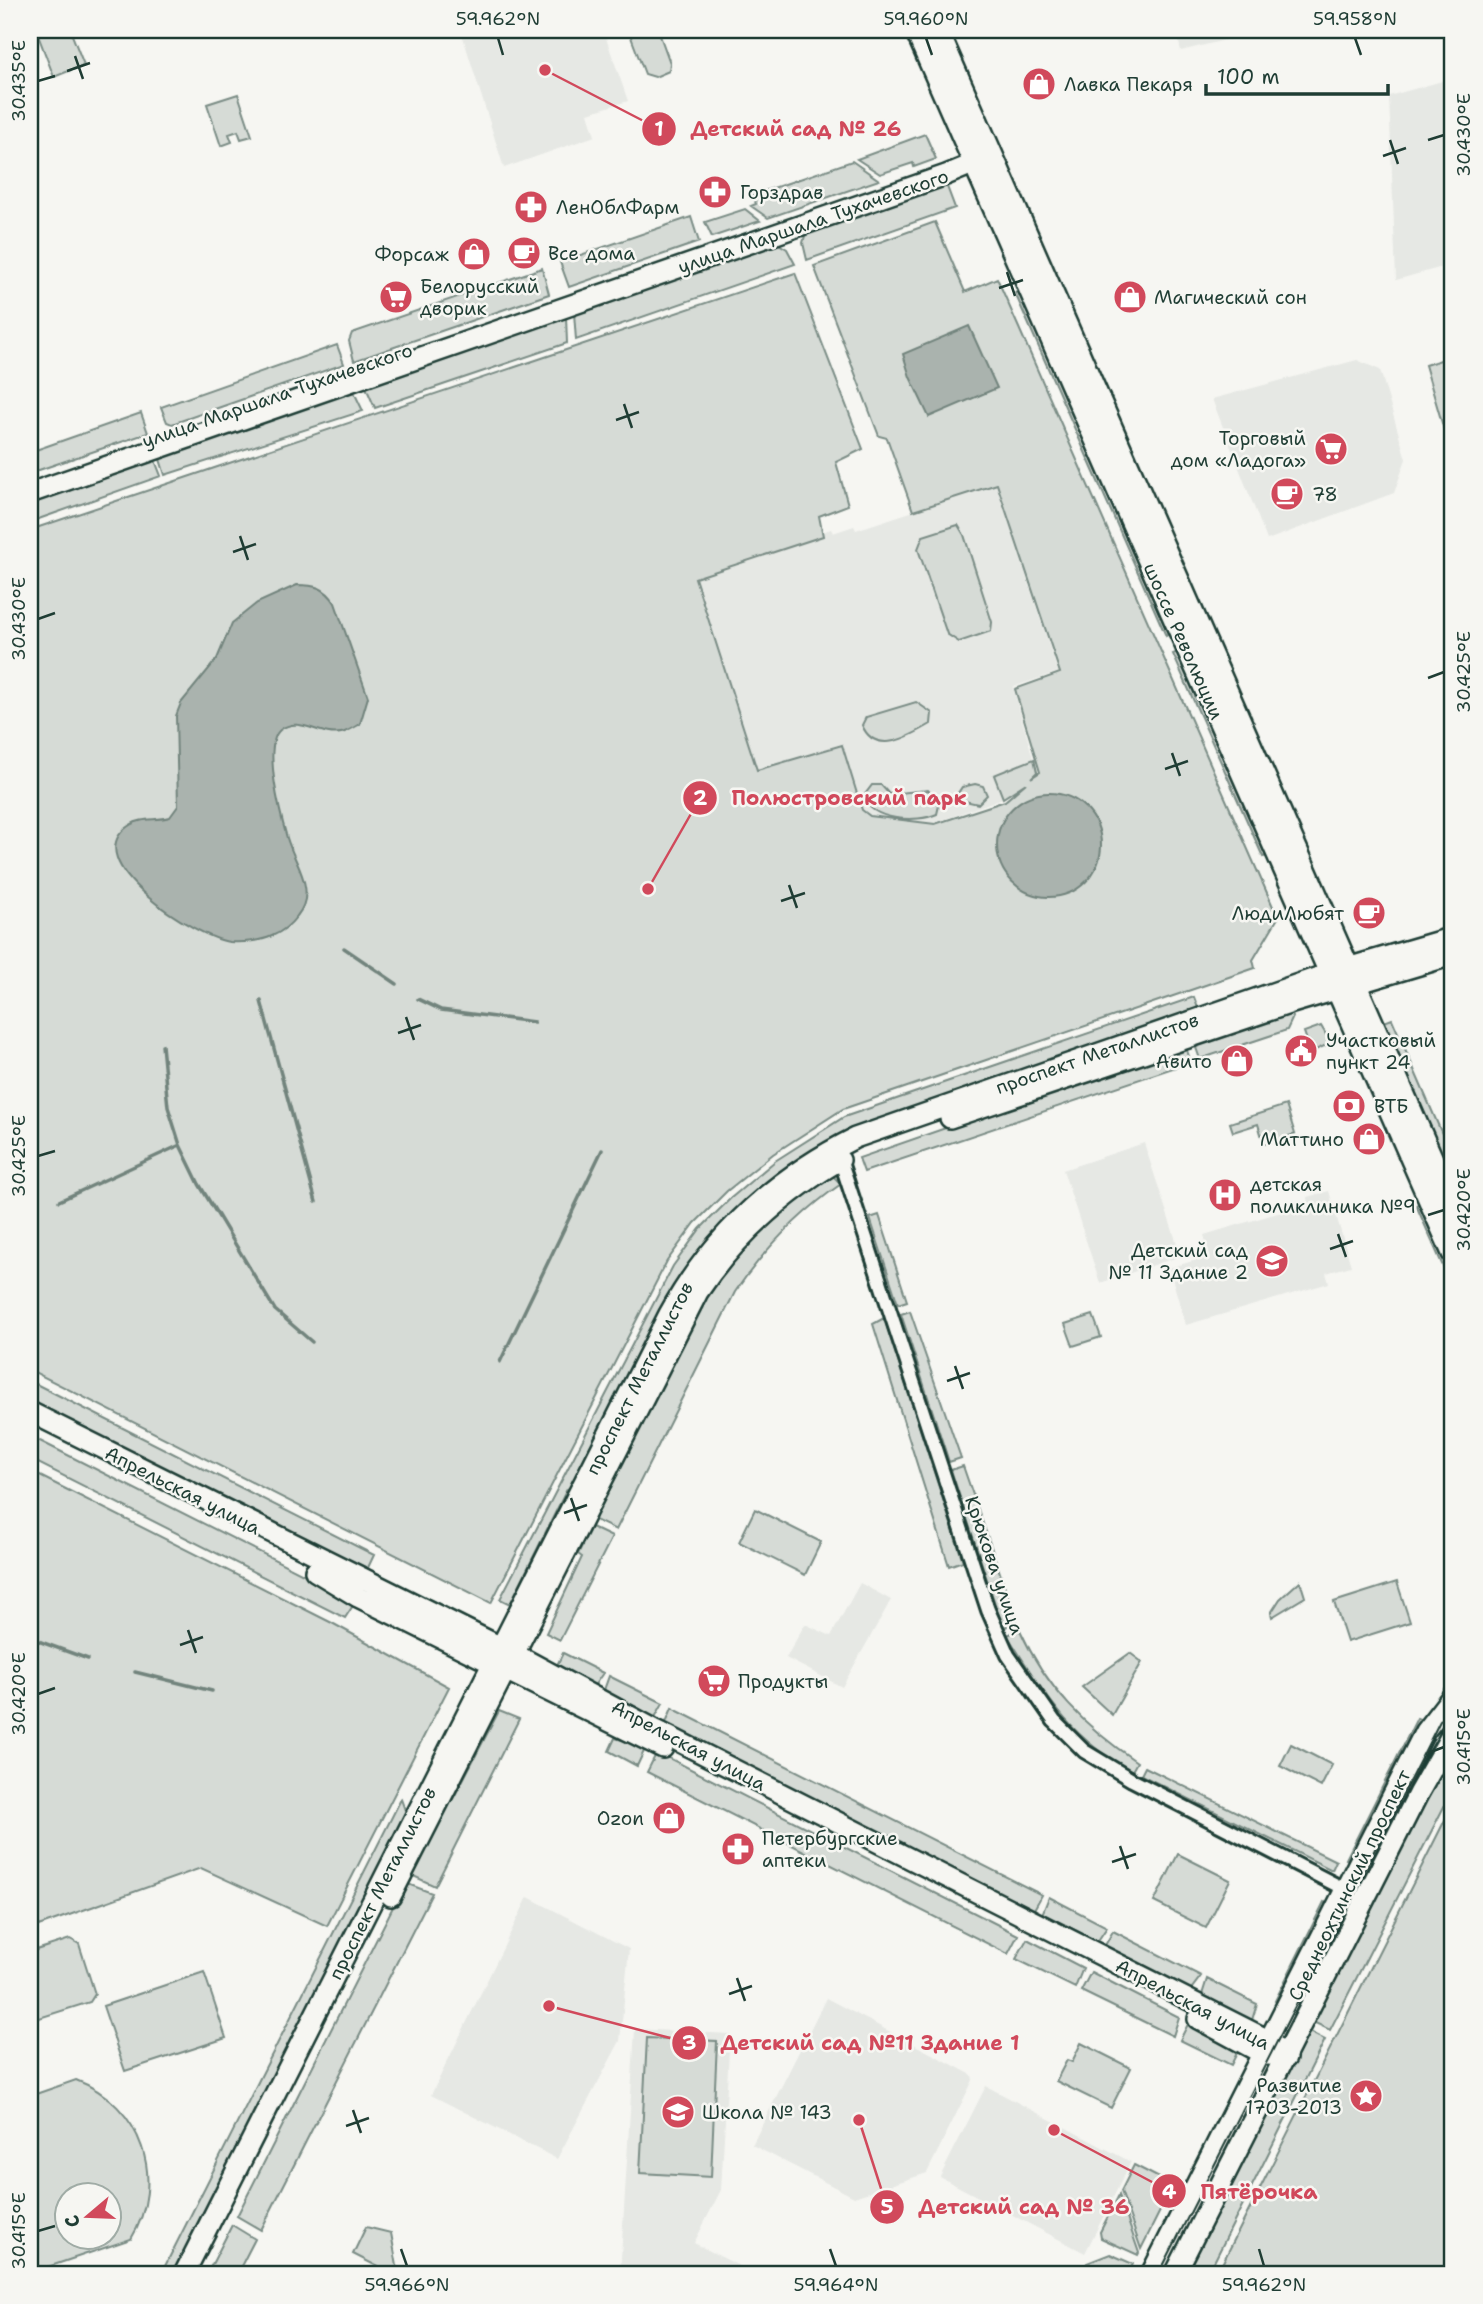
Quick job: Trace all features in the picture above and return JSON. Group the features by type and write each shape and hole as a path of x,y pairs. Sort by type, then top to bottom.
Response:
{"main road":[{"name":"шоссе Революции","path":"916,30 978,155 1343,979 1453,1207"},
{"name":"шоссе Революции","path":"937,30 978,155"},
{"name":"шоссе Революции","path":"1343,979 1453,1253"}],"street":[{"name":"улица Маршала Тухачевского","path":"30,480 771,223 978,155"},
{"name":"улица Маршала Тухачевского","path":"30,493 978,155"},
{"name":"проспект Металлистов","path":"184,2274 503,1659 698,1292 717,1264 793,1190 838,1153 879,1128 1343,979 1453,937"},
{"name":"проспект Металлистов","path":"1343,979 1453,955"},
{"name":"Крюкова улица","path":"838,1153 997,1635 1054,1721 1084,1751 1142,1786 1366,1900"},
{"name":"Апрельская улица","path":"30,1412 503,1659 1286,2059"},
{"name":"Апрельская улица","path":"30,1427 503,1659"},
{"name":"проспект Металлистов","path":"199,2274 503,1659"},
{"name":"Среднеохтинский проспект","path":"1151,2274 1425,1731 1453,1695"},
{"name":"Среднеохтинский проспект","path":"1175,2274 1453,1732"}],"shaded area":[{"path":"36,30 70,30 84,65 54,77"},
{"path":"465,30 596,31 606,38 628,101 588,113 595,136 504,168 462,34"},
{"path":"632,30 658,30 670,63 669,71 655,77 645,74 631,37"},
{"path":"1176,30 1265,30 1181,51"},
{"path":"1453,78 1453,264 1396,280 1389,96"},
{"path":"238,94 252,136 241,139 238,131 229,134 232,142 221,146 207,104"},
{"path":"925,134 936,159 880,174 857,159"},
{"path":"852,161 879,180 768,218 751,206 756,204 753,195"},
{"path":"946,184 955,208 807,260 803,243 806,232"},
{"path":"745,209 760,221 712,237 705,222"},
{"path":"691,217 699,242 569,287 560,262"},
{"path":"935,222 965,292 997,278 1278,918 1253,960 1255,968 843,1109 773,1154 727,1191 695,1223 667,1261 491,1603 30,1370 30,530 795,273 863,449 836,462 848,505 819,516 823,536 695,578 757,770 842,745 862,810 870,816 935,824 1005,801 1026,783 1003,798 994,775 1034,759 1037,772 1031,778 1040,772 1015,689 1060,673 997,484 913,511 887,438 879,436 814,266"},
{"path":"777,243 787,249 795,264 576,340 574,313"},
{"path":"542,268 549,294 354,361 349,341 352,333"},
{"path":"1018,291 1169,634 1166,636 1015,293"},
{"path":"566,316 567,343 375,408 365,385"},
{"path":"969,326 997,388 929,417 910,377 903,354"},
{"path":"337,345 344,364 172,424 167,422 161,407"},
{"path":"1453,356 1453,443 1447,440 1425,365"},
{"path":"1357,360 1380,370 1406,459 1394,493 1267,540 1212,399"},
{"path":"353,390 363,411 165,475 159,456"},
{"path":"141,413 148,433 30,473 30,452"},
{"path":"154,458 161,476 30,522 30,501"},
{"path":"996,484 1058,672 1013,687 1037,772 1003,798 935,823 870,816 862,810 842,744 758,770 695,578 823,536 822,532 831,529 833,533 854,526 856,530"},
{"path":"958,525 964,535 992,622 991,631 959,642 947,634 918,549 923,536"},
{"path":"297,585 319,588 335,603 368,697 360,724 346,732 325,732 295,725 280,730 275,738 273,765 277,799 287,838 303,877 305,897 297,916 279,932 268,938 230,942 192,927 146,896 128,877 117,858 117,840 130,825 139,821 170,817 178,806 176,716 181,703 217,659 232,623 257,603"},
{"path":"1178,652 1267,856 1263,857 1173,654"},
{"path":"916,702 932,713 931,724 914,734 884,742 868,735 862,725 866,717"},
{"path":"975,784 983,786 987,795 978,804 960,800 958,793 962,787"},
{"path":"872,785 881,785 889,794 928,790 940,801 937,814 907,819 876,811 863,797"},
{"path":"1049,793 1069,797 1086,808 1097,825 1101,845 1097,865 1086,882 1069,893 1049,897 1029,893 1012,882 1001,865 997,845 1001,825 1012,808 1029,797"},
{"path":"1194,997 1199,1011 832,1140 777,1173 710,1237 680,1279 576,1485 567,1489 510,1604 500,1599 673,1266 700,1229 731,1198 775,1161 844,1117"},
{"path":"1291,1013 1293,1017 1287,1030 1200,1059 1194,1042"},
{"path":"1392,1019 1453,1159 1453,1171 1449,1172 1384,1022"},
{"path":"1321,1026 1331,1043 1311,1052 1304,1032"},
{"path":"1185,1045 1191,1062 864,1172 859,1158"},
{"path":"1286,1105 1295,1134 1264,1144 1258,1124 1233,1132 1230,1123"},
{"path":"1144,1143 1181,1256 1100,1283 1063,1170"},
{"path":"832,1175 841,1184 783,1233 735,1292 616,1530 595,1520 600,1500 645,1405 692,1319 750,1242 787,1207"},
{"name":"Детский сад № 11 Здание 2","path":"1329,1191 1351,1266 1326,1273 1329,1283 1186,1325 1169,1268 1210,1256 1204,1235 1308,1204 1307,1197"},
{"path":"1421,1203 1453,1277 1453,1289 1416,1205"},
{"path":"879,1215 907,1301 898,1304 870,1218"},
{"path":"910,1311 961,1458 949,1462 901,1314"},
{"path":"1093,1315 1101,1337 1073,1346 1065,1324"},
{"path":"884,1318 963,1561 949,1566 873,1324"},
{"path":"30,1381 374,1555 366,1572 30,1405"},
{"path":"30,1436 337,1591 354,1604 345,1618 30,1459"},
{"path":"963,1466 1017,1622 1003,1628 951,1470"},
{"path":"30,1471 332,1623 449,1687 327,1926 201,1868 30,1929"},
{"path":"755,1509 821,1542 805,1575 739,1542"},
{"path":"591,1527 612,1537 560,1640 546,1633 582,1557 578,1554"},
{"path":"1300,1581 1305,1597 1272,1617 1271,1613 1280,1599"},
{"path":"1397,1582 1410,1622 1347,1642 1334,1602"},
{"path":"860,1583 891,1600 842,1687 786,1658 805,1624 831,1636"},
{"path":"1020,1630 1042,1670 1069,1705 1100,1735 1137,1762 1132,1771 1091,1744 1060,1713 1007,1635"},
{"path":"563,1653 603,1673 594,1686 557,1665"},
{"path":"1130,1653 1142,1662 1112,1715 1082,1687"},
{"path":"609,1676 663,1703 653,1721 640,1709 604,1690"},
{"path":"672,1708 1042,1895 1032,1913 664,1727"},
{"path":"499,1711 519,1719 435,1886 409,1874 444,1806 453,1799"},
{"path":"1417,1718 1422,1720 1351,1861 1346,1859"},
{"path":"615,1738 646,1747 637,1766 609,1751"},
{"path":"1291,1744 1332,1765 1321,1787 1280,1766"},
{"path":"1453,1748 1453,1789 1330,2030 1313,2022"},
{"path":"657,1752 1018,1935 1008,1954 647,1772"},
{"path":"1145,1767 1336,1861 1332,1870 1141,1775"},
{"path":"401,1799 407,1816 176,2274 161,2274"},
{"path":"1453,1804 1453,2274 1217,2274"},
{"path":"1178,1854 1230,1880 1206,1928 1154,1902"},
{"path":"405,1883 432,1893 261,2230 237,2216"},
{"path":"528,1897 629,1949 620,2041 557,2159 431,2095"},
{"path":"1049,1897 1107,1927 1095,1945 1041,1917"},
{"path":"1324,1902 1329,1905 1279,2004 1275,2001"},
{"path":"1113,1931 1201,1976 1189,1992 1103,1949"},
{"path":"70,1939 79,1944 95,1994 90,2002 30,2021 30,1952"},
{"path":"1027,1939 1083,1968 1075,1988 1016,1959"},
{"path":"204,1972 226,2038 125,2071 103,2006"},
{"path":"1091,1972 1179,2017 1173,2036 1081,1991"},
{"path":"1207,1979 1257,2004 1252,2020 1201,1998"},
{"path":"826,1998 972,2075 973,2080 927,2173 854,2197 752,2145"},
{"path":"1189,2022 1239,2049 1231,2065 1180,2040"},
{"name":"Школа № 143","path":"635,2029 730,2034 721,2190 694,2243 755,2274 620,2274"},
{"path":"1309,2032 1325,2040 1208,2274 1185,2274"},
{"path":"647,2038 717,2041 711,2177 640,2173"},
{"path":"1081,2043 1131,2068 1111,2108 1056,2081 1067,2060 1072,2062"},
{"path":"76,2080 99,2092 118,2107 132,2126 142,2147 147,2169 147,2193 142,2216 131,2239 122,2242 122,2182 52,2182 52,2252 92,2252 30,2273 30,2096"},
{"path":"986,2086 1131,2162 1085,2253 940,2177"},
{"path":"1134,2165 1173,2185 1141,2249 1121,2191"},
{"path":"1119,2195 1138,2255 1101,2238 1100,2232"},
{"path":"232,2225 255,2239 237,2274 207,2274"},
{"path":"366,2227 391,2233 397,2266 392,2274 353,2254"},
{"path":"1110,2254 1133,2264 1128,2274 1080,2274 1087,2263"}],"waterway":[{"path":"344,948 397,984"},
{"path":"418,999 441,1010 534,1022"},
{"path":"261,1001 316,1202"},
{"path":"162,1045 168,1107 180,1145 199,1184 275,1310 312,1342"},
{"path":"59,1201 180,1145"},
{"path":"500,1362 602,1150"},
{"path":"30,1638 88,1659"},
{"path":"135,1672 212,1691"}],"tram line":[{"path":"1159,2274 1440,1721 1453,1704"}],"place":[{"name":"Детский сад № 26","path":"545,70"},
{"name":"Лавка Пекаря","path":"1039,84"},
{"name":"Горздрав","path":"715,192"},
{"name":"ЛенОблФарм","path":"531,207"},
{"name":"Все дома","path":"524,253"},
{"name":"Форсаж","path":"474,254"},
{"name":"Белорусский дворик","path":"396,297"},
{"name":"Магический сон","path":"1130,297"},
{"name":"Торговый дом «Ладога»","path":"1331,449"},
{"name":"78","path":"1287,494"},
{"name":"Полюстровский парк","path":"648,889"},
{"name":"ЛюдиЛюбят","path":"1369,913"},
{"name":"Участковый пункт 24","path":"1301,1051"},
{"name":"Авито","path":"1237,1061"},
{"name":"ВТБ","path":"1349,1106"},
{"name":"Маттино","path":"1369,1139"},
{"name":"детская поликлиника №9","path":"1225,1195"},
{"name":"Детский сад № 11 Здание 2","path":"1272,1261"},
{"name":"Продукты","path":"714,1681"},
{"name":"Ozon","path":"669,1818"},
{"name":"Петербургские аптеки","path":"738,1849"},
{"name":"Детский сад №11 Здание 1","path":"549,2006"},
{"name":"Развитие 1703-2013","path":"1366,2096"},
{"name":"Школа № 143","path":"678,2112"},
{"name":"Детский сад № 36","path":"859,2120"},
{"name":"Пятёрочка","path":"1054,2130"}]}
